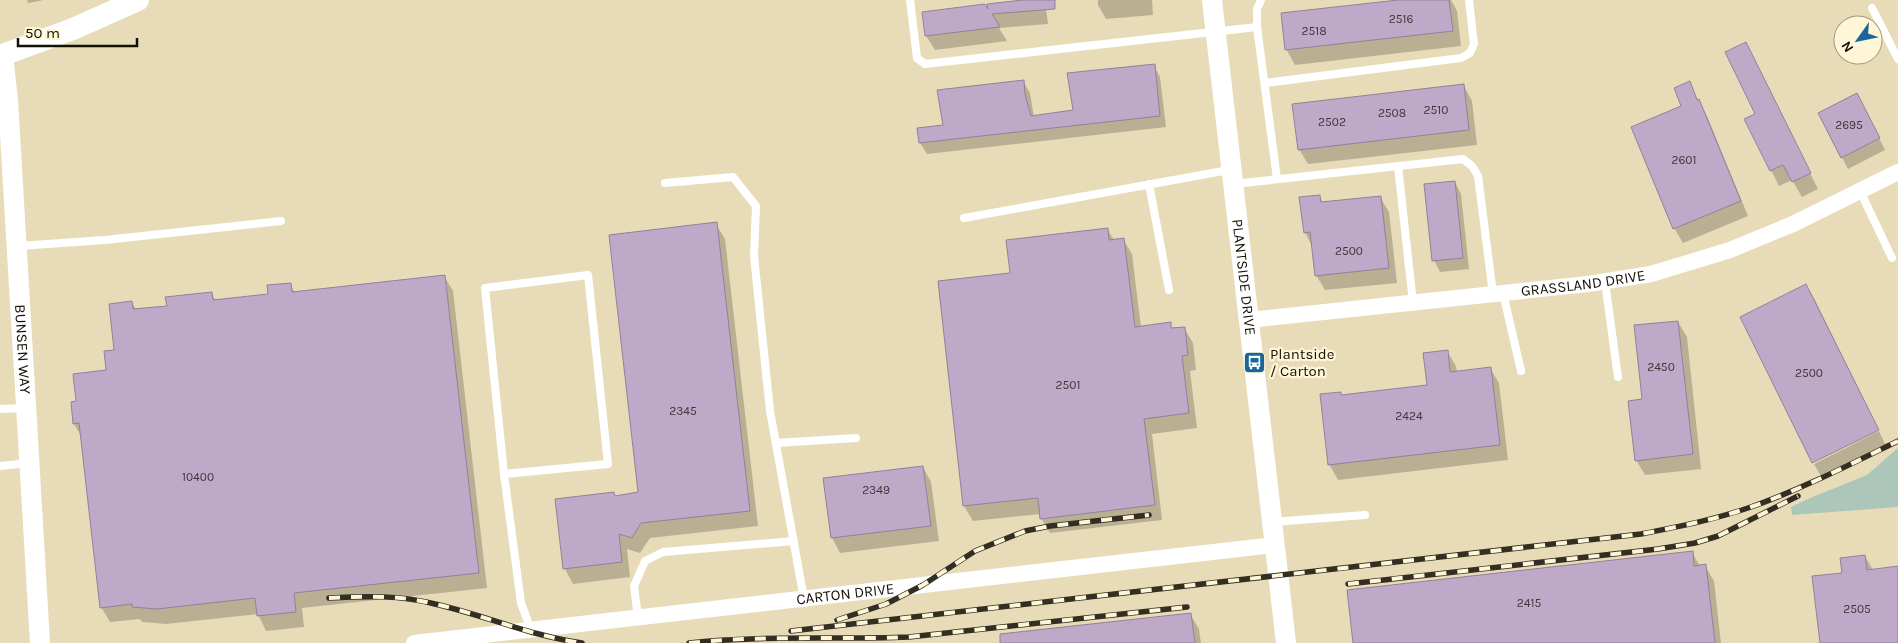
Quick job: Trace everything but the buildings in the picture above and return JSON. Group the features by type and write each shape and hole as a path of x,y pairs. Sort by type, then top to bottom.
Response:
{"main road":[{"path":"1,56 73,29 138,0"}],"street":[{"name":"PLANTSIDE DRIVE","path":"1212,0 1286,643"},
{"name":"BUNSEN WAY","path":"1,56 8,100 40,643"},
{"name":"GRASSLAND DRIVE","path":"1249,320 1605,282 1661,271 1730,250 1793,224 1898,172"},
{"name":"CARTON DRIVE","path":"414,643 1274,545"}],"lane":[{"path":"910,0 917,58 925,64 1257,27"},
{"path":"1261,0 1257,9 1257,27 1277,179"},
{"path":"1265,83 1461,58 1470,54 1474,44 1469,0"},
{"path":"1872,8 1898,59"},
{"path":"964,218 1150,184 1232,177 1277,179 1464,159 1472,166 1478,176 1498,294 1521,372"},
{"path":"1398,166 1413,303"},
{"path":"665,183 732,177 756,206 754,256 770,411 804,599"},
{"path":"1150,184 1169,290"},
{"path":"1860,191 1892,258"},
{"path":"16,246 105,240 281,221"},
{"path":"504,474 608,464 588,275 485,288 504,474 521,603 531,630"},
{"path":"1605,282 1618,377"},
{"path":"0,409 26,408"},
{"path":"776,442 856,438"},
{"path":"0,466 29,463"},
{"path":"1272,522 1365,515"},
{"path":"638,618 634,586 645,561 662,552 794,541"}],"shaded area":[{"path":"0,0 1898,0 1898,643 0,643"}],"green space":[{"path":"1898,448 1898,507 1792,515 1791,507 1867,475"}],"railway":[{"path":"791,631 1641,534 1708,520 1748,508 1805,485 1898,441"},
{"path":"1348,584 1658,549 1695,543 1718,536 1798,496"},
{"path":"837,620 886,604 923,585 975,551 1025,531 1050,526 1149,515"},
{"path":"329,598 382,597 422,601 544,636 582,643"},
{"path":"689,643 771,638 909,637 1187,607"}],"place":[{"name":"Plantside / Carton","path":"1254,363"}]}
